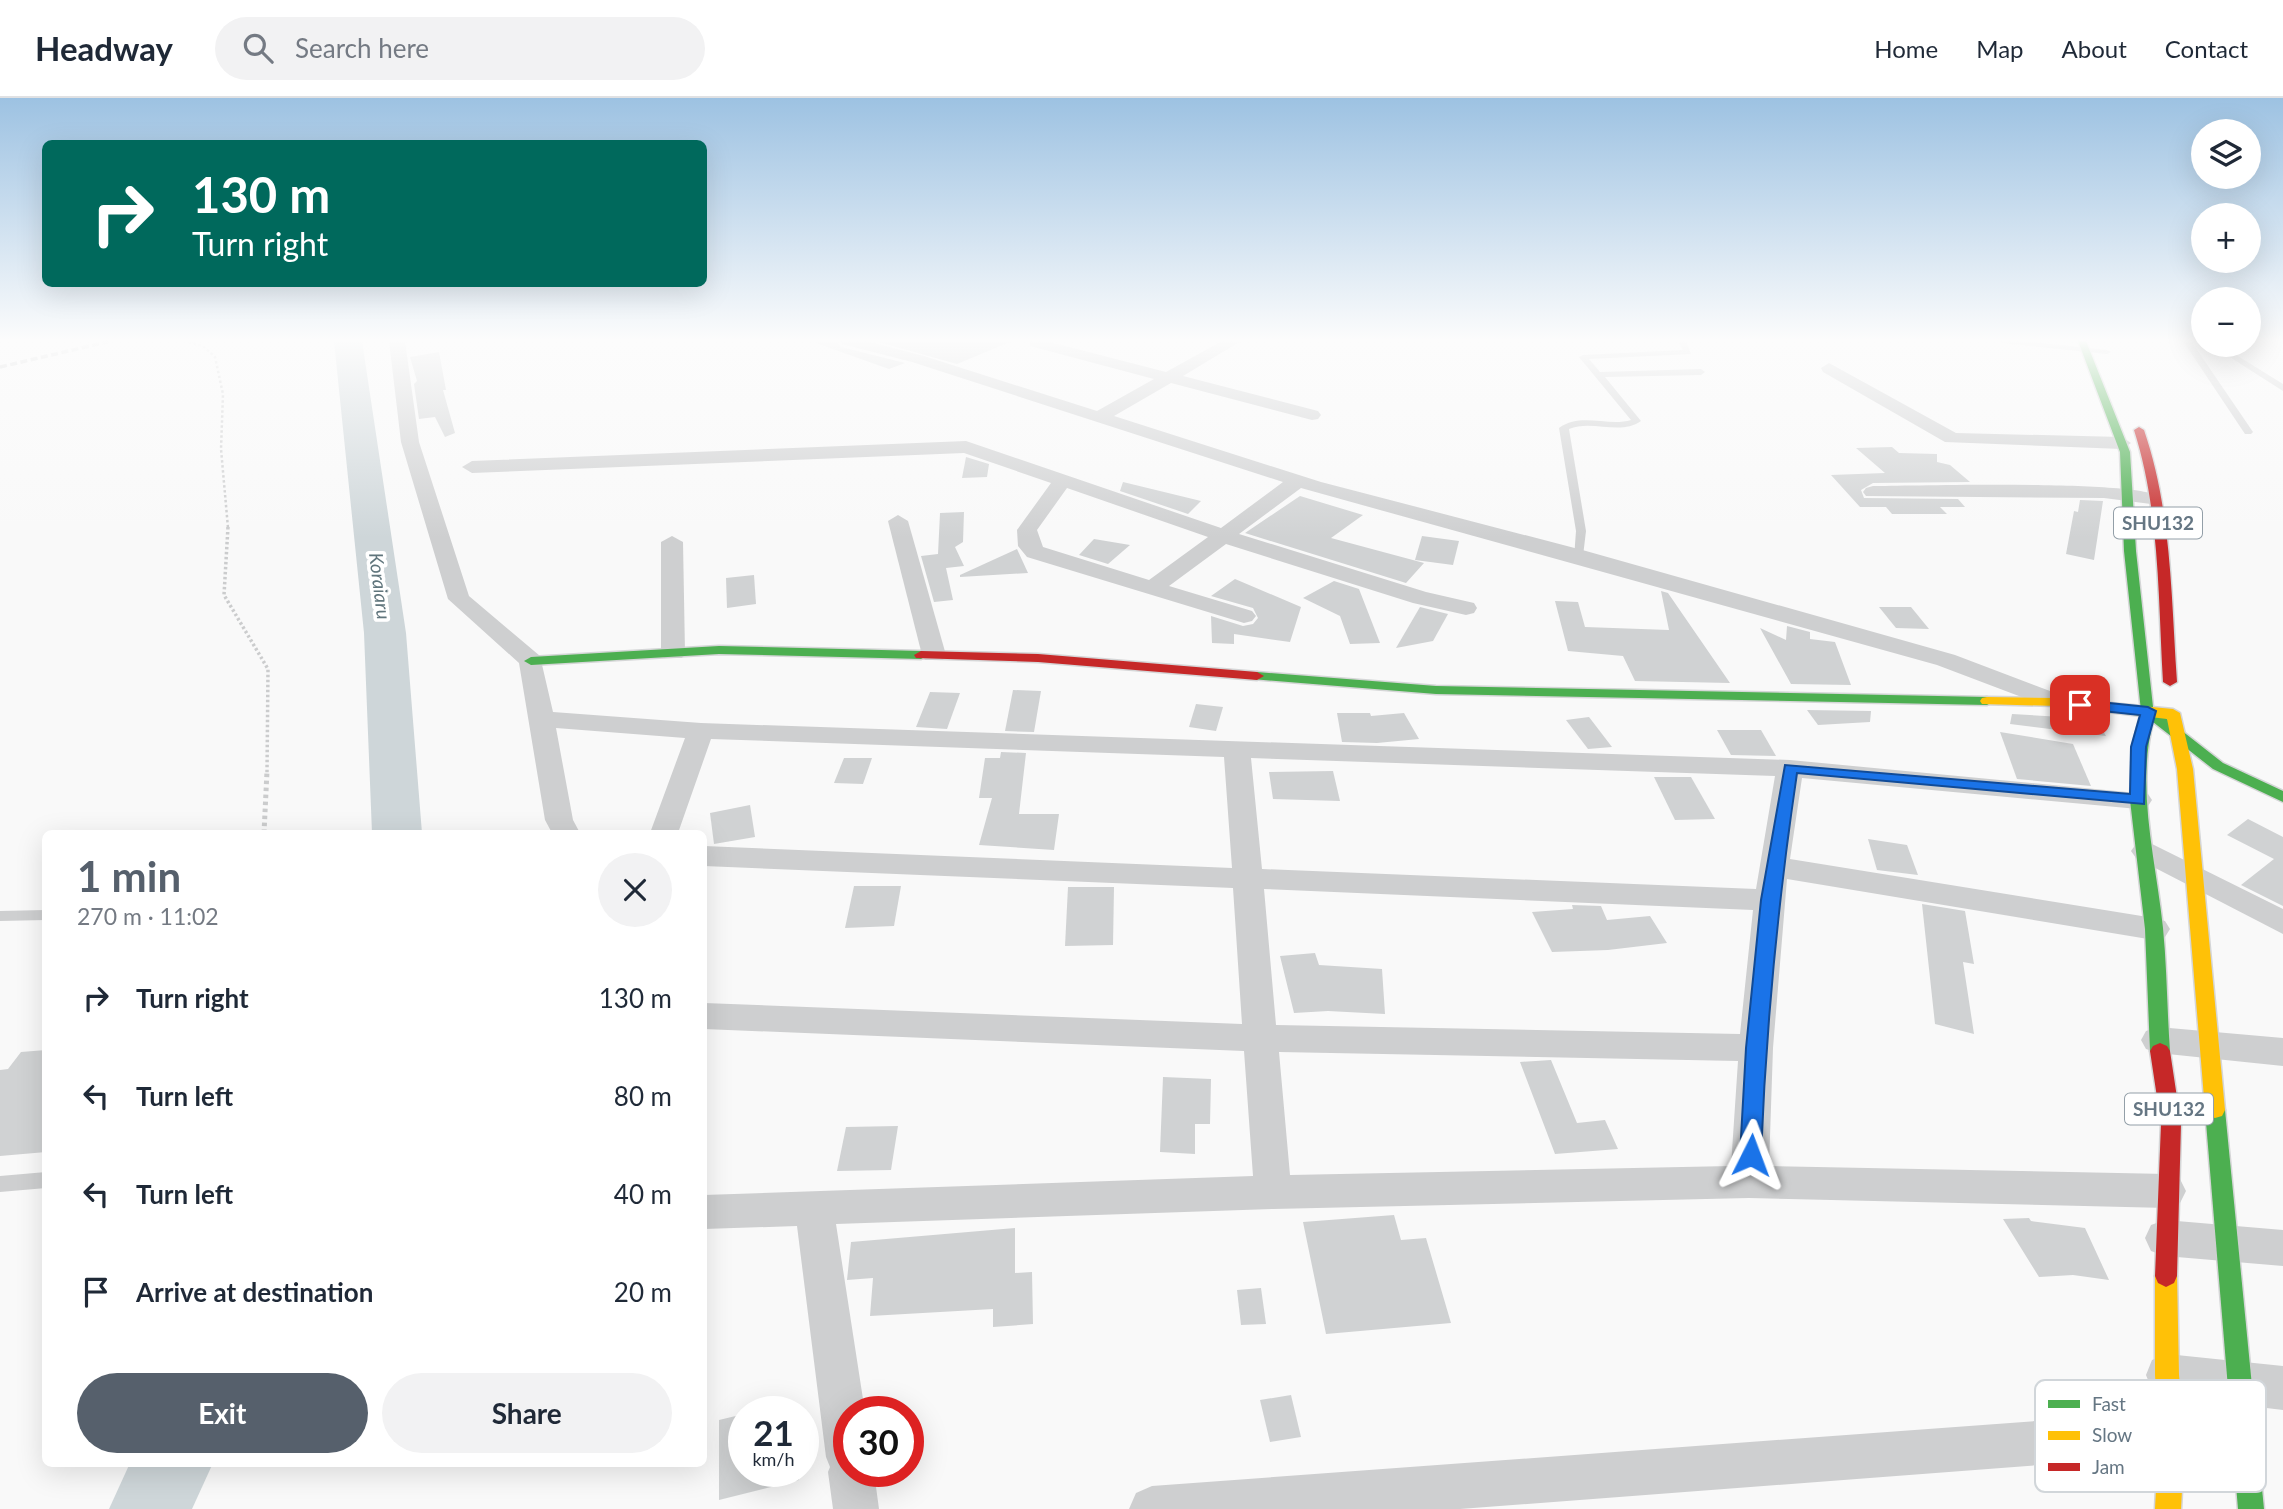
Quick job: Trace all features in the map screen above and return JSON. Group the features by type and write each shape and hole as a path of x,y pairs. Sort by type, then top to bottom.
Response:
{"main road":[{"name":"SHU132","path":"2108,407 2122,443 2130,551 2148,711 2139,747 2138,800 2154,929 2158,1040 2171,1124 2165,1237 2167,1380"},
{"name":"SHU132","path":"2133,416 2149,455 2157,499 2173,714"},
{"path":"531,661 719,650 1038,658 1436,690 2057,702 2173,714 2185,769 2241,1380"},
{"path":"2148,711 2218,766 2283,797"}],"street":[{"path":"405,407 410,442 459,599 531,661 558,820 564,830"},
{"path":"1063,407 1298,481 1578,556 1946,660 2057,702"},
{"path":"1097,418 1117,407"},
{"path":"1280,407 1312,415"},
{"path":"1897,407 1952,438 2122,443"},
{"path":"472,467 944,446 985,452 1061,482 1221,535 1421,598 1466,608"},
{"path":"1152,587 1298,481"},
{"path":"1061,482 1027,530 1029,546 1046,557 1244,617"},
{"path":"1873,492 2127,494 2157,499"},
{"path":"898,521 934,655"},
{"path":"671,542 673,653"},
{"path":"541,719 701,732 1790,768 2138,800"},
{"path":"665,830 701,732"},
{"path":"1237,749 1273,1192"},
{"path":"1749,1182 1756,1048 1769,900 1790,768"},
{"path":"2146,851 2283,923"},
{"path":"707,856 1769,900"},
{"path":"1775,867 2154,929"},
{"path":"707,1016 1260,1038 1756,1048"},
{"path":"2158,1040 2283,1052"},
{"path":"707,1212 1273,1192 1749,1182 2167,1191"},
{"path":"814,1209 840,1396"},
{"path":"2165,1237 2283,1248"},
{"path":"2167,1375 2213,1380"},
{"path":"1152,1509 2035,1443"},
{"path":"853,1487 856,1509"}],"lane":[{"path":"1578,556 1581,531 1564,428 1570,425 1623,425 1637,421 1625,407"},
{"path":"2231,407 2248,432"},
{"path":"0,916 42,915"},
{"path":"0,1184 42,1180"}],"path":[{"path":"223,407 221,449 228,527 224,595 268,669 270,698 264,830"}],"building":[{"path":"417,407 448,407 455,433 445,437 435,417 419,419"},
{"path":"1892,447 1899,453 1937,454 1937,462 1950,465 1970,482 1873,483 1861,490 1864,498 1958,499 1965,507 1940,507 1947,514 1892,514 1886,507 1860,507 1831,475 1885,473 1856,448"},
{"path":"966,457 989,464 987,477 962,478"},
{"path":"1123,482 1201,501 1188,514 1120,491"},
{"path":"1300,496 1363,515 1331,538 1424,563 1406,583 1245,533"},
{"path":"2080,500 2103,501 2094,560 2066,554 2074,511 2078,512"},
{"path":"964,512 963,542 955,547 964,566 946,568 953,600 934,602 921,556 938,554 940,513"},
{"path":"1422,536 1459,541 1453,565 1415,560"},
{"path":"1094,539 1130,545 1108,564 1079,555"},
{"path":"1017,549 1028,573 960,577 960,575"},
{"path":"754,575 756,604 727,608 726,578"},
{"path":"1235,579 1301,607 1290,642 1234,634 1234,644 1212,643 1211,616 1243,626 1253,624 1258,618 1253,608 1211,596"},
{"path":"1334,581 1359,589 1380,643 1350,644 1340,616 1303,598"},
{"path":"1661,591 1668,593 1730,683 1635,681 1623,656 1568,651 1555,601 1578,602 1585,627 1669,630"},
{"path":"1420,607 1448,614 1433,641 1396,648"},
{"path":"1879,607 1911,607 1929,629 1896,628"},
{"path":"1787,626 1810,632 1810,639 1835,642 1851,685 1791,684 1760,628 1786,640"},
{"path":"1013,690 1041,691 1034,732 1005,731"},
{"path":"930,692 960,693 947,729 916,727"},
{"path":"1196,704 1223,707 1216,731 1189,727"},
{"path":"1807,710 1871,711 1870,722 1818,725"},
{"path":"1337,713 1370,713 1371,716 1404,713 1419,739 1377,743 1342,742"},
{"path":"2012,714 2096,719 2106,736 2010,724"},
{"path":"1589,717 1612,747 1588,749 1566,720"},
{"path":"1717,730 1761,730 1776,756 1731,755"},
{"path":"2000,732 2073,744 2091,786 2017,779"},
{"path":"1001,752 1026,753 1019,814 1059,814 1054,850 979,845 992,798 979,798 985,758 1000,758"},
{"path":"844,758 872,758 863,784 834,783"},
{"path":"1333,771 1340,801 1273,799 1269,772"},
{"path":"1654,777 1691,777 1715,819 1675,820"},
{"path":"750,805 755,837 714,844 710,813"},
{"path":"2248,819 2283,837 2283,906 2241,885 2274,859 2227,835"},
{"path":"1868,839 1907,845 1918,875 1877,870"},
{"path":"854,886 901,886 894,926 845,928"},
{"path":"1068,887 1114,887 1113,945 1065,946"},
{"path":"1922,904 1965,911 1974,964 1963,962 1974,1034 1935,1024"},
{"path":"1572,905 1601,906 1607,920 1650,916 1667,943 1608,950 1552,952 1532,912 1573,909"},
{"path":"1315,953 1319,965 1382,969 1385,1014 1328,1011 1294,1013 1280,956"},
{"path":"42,1050 42,1152 0,1156 0,1070 8,1069 21,1052"},
{"path":"1551,1060 1577,1123 1605,1120 1618,1149 1555,1154 1520,1062"},
{"path":"1163,1077 1211,1079 1210,1124 1195,1124 1195,1154 1160,1152"},
{"path":"898,1126 891,1170 837,1171 846,1127"},
{"path":"1394,1215 1401,1240 1426,1238 1451,1323 1326,1334 1303,1222"},
{"path":"2029,1218 2031,1221 2085,1228 2109,1280 2073,1275 2039,1277 2003,1219"},
{"path":"1015,1228 1015,1273 1032,1272 1033,1324 993,1327 993,1309 870,1316 873,1278 847,1280 851,1242"},
{"path":"1261,1288 1266,1324 1241,1325 1237,1290"},
{"path":"1291,1395 1301,1437 1270,1442 1260,1400"},
{"path":"728,1418 728,1487 771,1487 719,1500 719,1420"}],"waterway":[{"name":"Koraiaru","path":"356,407 385,633 397,830"},
{"name":"Koraiaru","path":"150,1509 171,1467"}],"traffic: fast":[{"path":"2108,407 2125,452 2130,551 2148,711 2139,747 2138,800 2154,929 2160,1051"},
{"path":"531,661 719,650 921,655"},
{"path":"1257,676 1436,690 1987,701"},
{"path":"2158,719 2218,766 2283,797"},
{"path":"2215,1110 2239,1380"},
{"path":"2249,1492 2251,1509"}],"traffic: slow":[{"path":"1987,701 2057,702 2173,715"},
{"path":"2173,713 2185,769 2215,1110"},
{"path":"2166,1276 2167,1380"},
{"path":"2168,1509 2169,1492"}],"traffic: jam":[{"path":"2139,430 2148,458 2160,521 2170,682"},
{"path":"921,655 1038,658 1257,676"},
{"path":"2160,1051 2171,1124 2166,1276"}],"route":[{"path":"1751,1155 1756,1048 1769,900 1790,768 2138,800 2139,747 2148,711 2080,705"}]}
